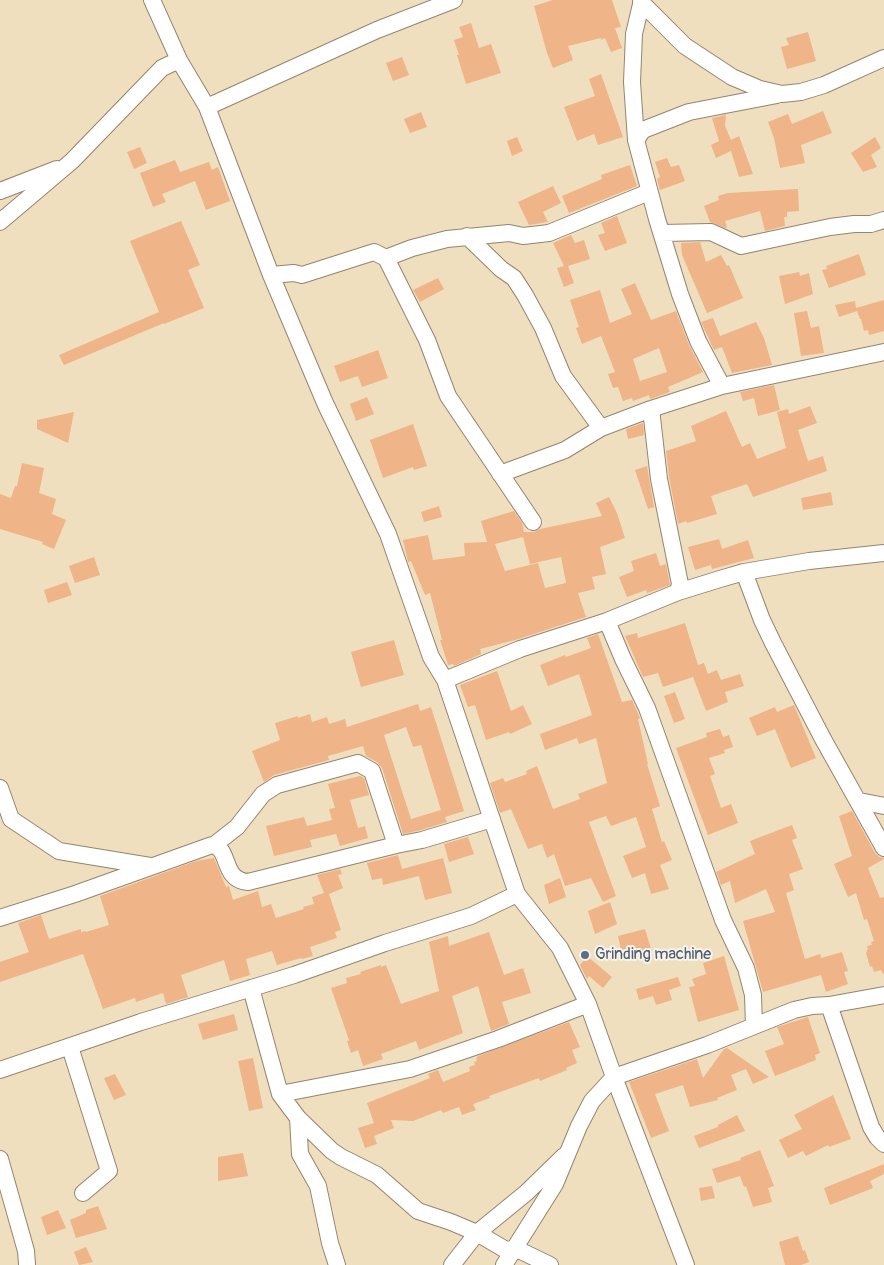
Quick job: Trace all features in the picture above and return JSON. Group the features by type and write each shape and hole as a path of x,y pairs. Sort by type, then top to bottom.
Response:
{"street":[{"path":"152,0 179,60 206,107 271,275 325,404 388,534 431,657 444,680 517,894 560,948 588,1004 681,1263"},
{"path":"206,107 377,30 454,0"},
{"path":"642,1 684,46 732,76 760,89 782,94"},
{"path":"642,1 634,34 632,82 636,140 680,294 698,341 722,386"},
{"path":"636,140 643,130 688,112 801,92 824,85 884,58"},
{"path":"0,222 72,161 162,68 179,60"},
{"path":"0,190 42,176 72,161"},
{"path":"386,258 423,244 447,238 509,233 523,236 548,233 650,192"},
{"path":"662,233 711,232 741,246 830,227 871,224 884,220"},
{"path":"467,236 501,269 514,278 544,328 563,376 601,428"},
{"path":"271,275 294,273 302,275 374,252 386,258 427,340 448,396 533,522"},
{"path":"500,474 565,450 601,428 651,409 722,386 884,352"},
{"path":"651,409 659,479 680,584 678,592"},
{"path":"444,680 520,649 607,621 678,592 744,572 809,561 884,553"},
{"path":"744,572 773,643 823,739 884,848"},
{"path":"607,621 647,708 723,920 746,968 753,995 754,1026"},
{"path":"0,918 214,845 238,827 263,794 277,785 358,763 372,771 396,845"},
{"path":"0,788 11,819 59,851 152,866"},
{"path":"859,802 884,806"},
{"path":"214,845 221,849 234,877 248,882 422,840 492,819"},
{"path":"0,1070 141,1022 471,916 517,894"},
{"path":"251,988 280,1094 298,1118 332,1150 377,1175 418,1211 477,1233 506,1250 514,1249 550,1265"},
{"path":"504,1265 555,1184 579,1126 592,1101 614,1077 707,1045 794,1010 884,995"},
{"path":"280,1094 410,1069 498,1039 588,1004"},
{"path":"829,1005 872,1127 877,1137 884,1144"},
{"path":"70,1047 109,1172 84,1193"},
{"path":"298,1118 300,1154 318,1186 330,1243 337,1265"},
{"path":"452,1265 477,1233 526,1193 570,1150"},
{"path":"0,1159 26,1251 27,1264"}],"building":[{"path":"553,0 612,0 621,27 615,28 622,48 611,52 605,38 568,46 573,60 553,68 534,6"},
{"path":"471,23 479,48 491,44 501,73 466,84 454,40 463,37 459,27"},
{"path":"808,32 816,61 787,69 781,47 789,45 786,38"},
{"path":"402,57 409,75 393,81 386,63"},
{"path":"601,74 623,137 598,145 594,134 577,141 564,107 595,96 589,79"},
{"path":"823,111 832,133 801,145 805,163 780,168 774,138 768,122 788,114 792,124"},
{"path":"421,112 427,127 410,133 404,119"},
{"path":"726,115 725,126 731,140 739,136 753,174 739,177 731,151 716,158 711,145 719,141 712,118"},
{"path":"517,137 523,151 512,156 507,141"},
{"path":"875,137 881,148 871,155 877,167 863,172 851,153"},
{"path":"140,147 147,163 134,169 127,152"},
{"path":"667,158 671,167 679,165 685,181 660,190 657,179 660,177 655,162"},
{"path":"175,160 180,172 209,162 212,170 218,167 230,201 206,210 195,181 162,194 166,202 153,207 140,173"},
{"path":"630,165 637,186 569,213 562,196 602,179 601,175"},
{"path":"553,186 561,203 543,212 548,222 529,225 518,202"},
{"path":"798,189 799,211 787,212 787,217 784,217 785,226 765,231 760,211 725,221 726,228 710,222 704,206 719,200 718,196 728,193"},
{"path":"617,216 627,243 605,251 598,235 605,233 601,223"},
{"path":"181,221 200,265 188,270 204,308 64,365 59,355 159,312 130,241"},
{"path":"571,235 575,243 584,240 590,259 568,266 574,283 564,287 557,268 564,266 553,243"},
{"path":"700,242 706,262 721,255 727,266 729,265 743,298 707,313 682,255 681,243"},
{"path":"859,254 866,275 829,288 822,270 827,269 826,266"},
{"path":"799,272 800,276 809,273 813,294 785,304 779,276"},
{"path":"438,278 444,289 420,302 413,290"},
{"path":"635,283 651,320 676,311 689,345 703,372 668,387 670,392 650,399 649,395 633,401 632,398 623,401 618,387 613,388 608,374 615,372 601,336 582,344 576,328 579,327 570,300 600,290 610,323 632,314 621,289","holes":["659,348 667,372 640,381 633,359"]},
{"path":"884,300 884,331 869,335 868,330 864,331 857,311 839,317 835,305 855,301 856,308"},
{"path":"807,311 811,328 819,326 824,353 801,356 794,313"},
{"path":"713,318 720,336 756,322 764,338 772,365 732,373 722,347 714,350 701,322"},
{"path":"378,350 388,378 362,387 358,376 340,382 334,366"},
{"path":"774,385 780,410 758,416 754,398 743,401 740,392"},
{"path":"367,397 374,414 356,421 350,404"},
{"path":"810,406 817,423 798,430 808,461 823,456 827,471 753,497 747,484 711,496 717,514 678,524 666,451 696,441 691,426 726,411 742,447 750,443 757,459 786,448 777,412 788,409 789,414"},
{"path":"74,412 68,443 37,429 37,420"},
{"path":"643,423 644,435 628,439 626,429"},
{"path":"413,424 427,466 414,470 413,467 383,478 370,440"},
{"path":"22,463 44,468 39,493 56,499 52,514 66,520 54,549 42,544 43,542 0,529 0,494 11,498 15,486 17,486"},
{"path":"647,466 654,507 648,509 635,470"},
{"path":"831,492 833,505 803,510 801,498"},
{"path":"609,497 617,513 625,538 600,547 606,574 592,577 595,589 578,593 586,617 480,649 481,654 454,666 453,664 448,665 440,640 442,640 430,593 425,595 411,561 408,562 403,540 428,535 433,560 465,556 464,543 487,542 481,521 514,511 522,523 524,532 534,532 540,529 602,516 596,503","holes":["523,537 530,564 561,557 566,583 545,588 538,563 505,571 495,544"]},
{"path":"439,506 442,517 424,522 421,512"},
{"path":"719,539 722,549 748,540 754,558 712,569 711,565 695,570 688,547"},
{"path":"656,553 660,566 666,564 670,585 647,593 646,590 627,597 619,577 634,571 631,561"},
{"path":"94,557 100,575 75,583 69,566"},
{"path":"67,582 72,595 48,603 44,590"},
{"path":"685,623 698,665 704,663 708,674 717,670 721,680 740,674 744,686 725,692 728,702 706,711 693,677 663,687 658,673 643,677 625,636 637,633 638,638"},
{"path":"598,634 622,702 632,700 640,718 638,719 647,764 660,806 652,809 662,842 664,841 672,860 660,865 669,889 651,894 645,873 632,878 623,856 646,847 636,817 611,826 606,816 589,822 616,896 603,902 591,878 565,886 554,854 547,858 542,844 528,849 511,809 500,813 490,783 503,778 505,782 527,774 526,771 537,766 553,809 580,799 578,794 607,783 596,738 579,744 577,738 545,750 540,734 592,715 579,674 548,686 540,665 565,655 566,657 591,648 587,638"},
{"path":"394,640 404,675 361,687 351,652"},
{"path":"497,671 511,711 523,705 532,724 510,734 509,732 486,740 475,705 468,707 460,685"},
{"path":"675,692 685,719 674,723 664,696"},
{"path":"418,704 420,711 431,707 464,811 445,817 447,822 403,834 382,768 377,762 366,756 363,746 328,756 329,760 274,775 264,782 252,751 280,740 275,723 310,714 312,722 327,717 329,724 345,719 347,727","holes":["406,727 413,747 421,745 441,810 411,819 384,735"]},
{"path":"794,705 816,758 791,768 775,729 757,736 749,718 775,707 777,712"},
{"path":"720,729 723,737 729,735 733,747 724,750 725,753 709,758 715,774 710,776 721,808 731,804 738,823 708,835 676,748 707,737 706,733"},
{"path":"360,776 364,778 369,795 350,800 358,828 365,826 368,838 340,846 336,834 310,840 312,847 274,856 266,826 304,817 307,826 332,820 329,809 335,808 328,784"},
{"path":"852,811 875,853 879,857 884,858 868,868 880,898 884,897 884,974 881,970 874,972 872,966 870,967 866,953 867,946 872,945 871,942 874,941 867,919 864,920 856,893 848,897 834,864 852,856 839,816"},
{"path":"792,825 797,838 792,840 803,869 789,874 794,890 786,893 805,959 820,954 821,958 842,952 848,971 844,972 848,984 826,992 821,975 763,992 743,921 775,912 766,889 735,903 730,881 721,885 716,872 755,854 750,841"},
{"path":"468,837 474,854 449,862 444,844"},
{"path":"398,855 402,869 443,858 452,893 425,900 419,876 383,885 382,878 372,880 367,863"},
{"path":"214,858 226,887 229,886 233,900 258,891 262,907 271,904 276,918 314,904 312,897 324,893 317,875 340,869 342,874 338,875 343,888 329,894 341,930 335,932 337,938 310,947 313,956 277,965 272,951 246,959 250,975 230,981 224,960 181,975 188,997 166,1004 163,993 136,1002 135,998 103,1009 83,954 0,982 0,962 29,952 18,923 41,915 49,939 81,929 81,932 86,932 109,925 100,896 196,861"},
{"path":"560,878 566,897 549,904 544,885"},
{"path":"610,902 617,924 595,934 588,911"},
{"path":"645,929 652,952 630,959 621,950 618,936"},
{"path":"489,932 504,975 523,968 531,993 502,1002 509,1024 491,1031 478,986 452,996 463,1033 419,1050 416,1041 381,1054 383,1059 363,1066 358,1050 351,1053 347,1041 349,1040 331,988 347,983 346,978 361,974 360,972 386,965 401,1004 439,991 429,942 448,936 449,946"},
{"path":"587,956 612,977 603,988 589,976 587,979 580,965"},
{"path":"724,956 739,1010 698,1022 689,987 695,986 692,979 706,974 703,963"},
{"path":"678,977 681,986 669,990 672,1000 656,1005 653,996 639,1000 636,989"},
{"path":"234,1014 238,1030 203,1040 198,1024"},
{"path":"808,1017 820,1053 815,1055 816,1060 775,1076 765,1051 784,1044 777,1027"},
{"path":"569,1022 580,1047 572,1050 577,1063 566,1068 567,1070 540,1081 539,1078 489,1096 490,1098 473,1104 476,1110 462,1115 459,1107 443,1113 441,1110 413,1121 391,1120 394,1128 374,1136 377,1144 365,1148 358,1128 374,1123 367,1103 430,1078 428,1074 438,1070 443,1082 470,1071 469,1067 475,1065 474,1062 477,1061 476,1058 478,1056"},
{"path":"727,1048 769,1077 753,1084 746,1069 731,1075 737,1090 717,1098 718,1100 690,1107 683,1085 655,1094 669,1131 651,1138 629,1082 697,1059 703,1078 724,1049"},
{"path":"253,1058 263,1108 249,1111 238,1061"},
{"path":"115,1074 126,1095 114,1100 104,1078"},
{"path":"833,1095 851,1139 829,1147 828,1145 806,1156 803,1151 788,1158 779,1140 802,1129 794,1115"},
{"path":"737,1115 745,1131 699,1148 694,1136 718,1127 718,1125"},
{"path":"760,1150 774,1186 768,1188 772,1202 753,1207 746,1186 744,1187 740,1176 717,1183 712,1169 741,1160 740,1158"},
{"path":"243,1153 248,1176 218,1181 218,1157"},
{"path":"884,1164 884,1174 870,1181 873,1188 830,1205 824,1188"},
{"path":"712,1186 715,1198 701,1201 699,1188"},
{"path":"98,1206 107,1229 76,1238 70,1220 86,1213 86,1210"},
{"path":"58,1210 66,1228 47,1235 41,1217"},
{"path":"798,1236 809,1262 801,1265 785,1265 779,1242"},
{"path":"86,1247 93,1262 79,1265 74,1252"}],"place":[{"name":"Grinding machine","path":"585,955"}]}
